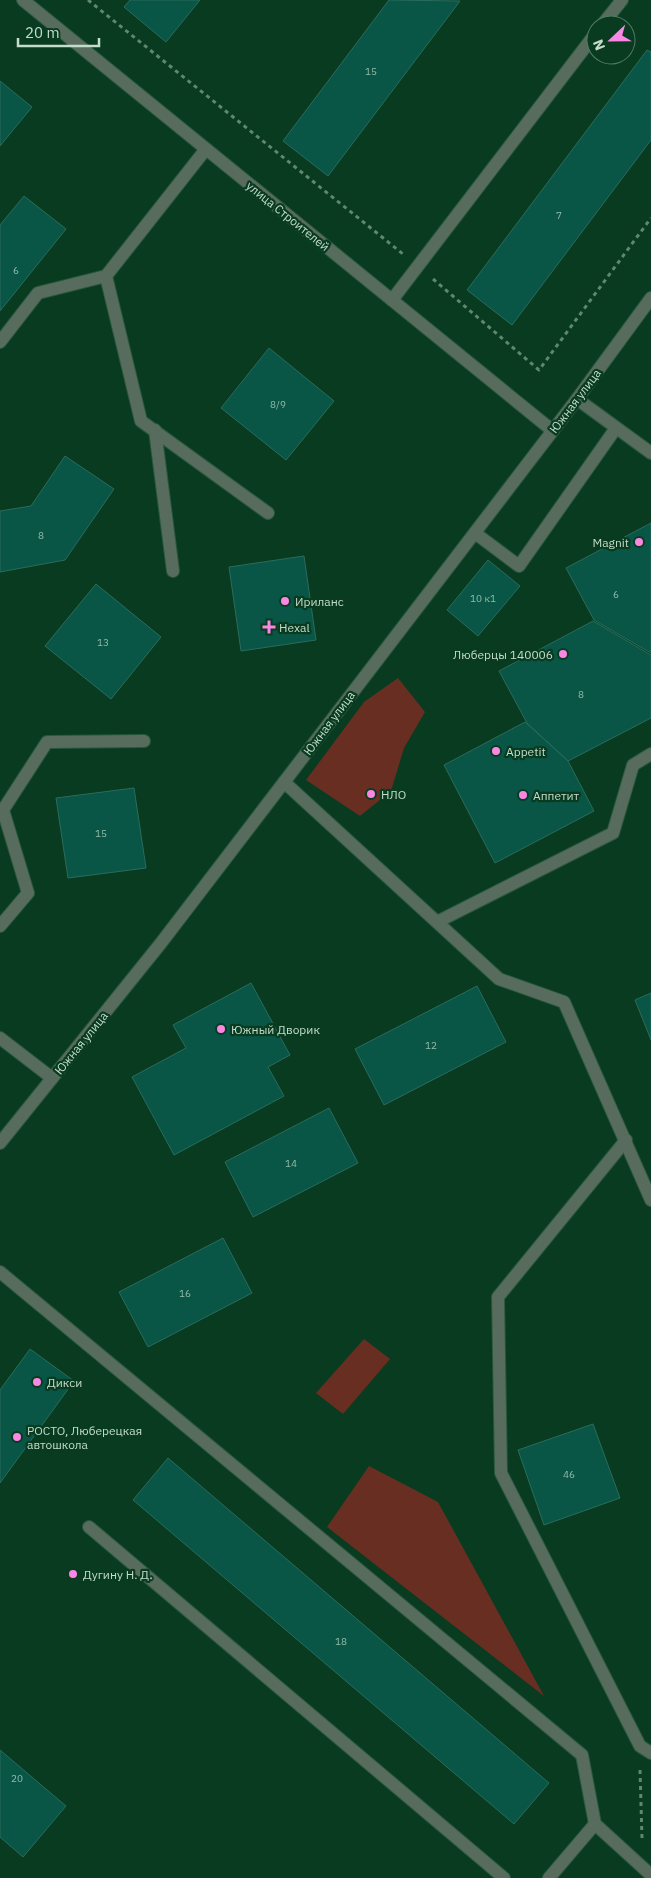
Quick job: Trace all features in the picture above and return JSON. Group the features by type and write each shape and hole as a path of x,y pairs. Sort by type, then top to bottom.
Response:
{"street":[{"name":"улица Строителей","path":"23,0 553,431"},
{"path":"610,15 622,0"},
{"path":"392,300 586,47"},
{"path":"0,342 38,294 106,276 206,149"},
{"path":"106,276 141,421 268,513"},
{"name":"Южная улица","path":"0,1142 161,943 553,431 651,298"},
{"path":"577,399 651,453"},
{"path":"475,533 519,566 616,428"},
{"path":"155,430 173,571"},
{"path":"0,926 28,893 3,810 47,742 144,741"},
{"path":"437,922 613,833 633,765 651,754"},
{"path":"284,782 499,979 564,1002 651,1200"},
{"path":"0,1038 52,1078"},
{"path":"626,1140 498,1297 501,1473 646,1750"},
{"path":"0,1272 582,1755 595,1824 647,1871"},
{"path":"89,1527 504,1878"},
{"path":"549,1878 595,1824"}],"path":[{"path":"88,0 418,266 539,370 651,218"},
{"path":"646,1750 647,1871"}],"shaded area":[{"path":"398,678 425,712 404,748 391,791 360,816 306,780 364,702"},
{"path":"364,1339 390,1359 343,1414 316,1393"},
{"path":"369,1466 438,1502 544,1696 327,1527"}],"building":[{"path":"130,0 200,0 166,42 124,7"},
{"path":"389,0 460,1 328,176 283,141"},
{"path":"647,50 651,52 651,140 512,325 467,290"},
{"path":"0,81 32,107 0,146"},
{"path":"24,196 66,229 0,311 0,225"},
{"path":"269,348 334,401 286,460 221,408"},
{"path":"65,456 114,489 65,560 0,572 0,511 31,506"},
{"path":"651,523 651,653 594,620 566,568"},
{"path":"304,556 316,640 241,651 229,567"},
{"path":"488,560 520,586 478,636 447,610"},
{"path":"96,584 161,637 111,699 45,646"},
{"path":"593,621 651,655 651,718 568,761 527,723 499,671"},
{"name":"Аппетит","path":"525,722 568,761 594,811 495,863 444,765"},
{"path":"134,788 146,868 68,878 56,798"},
{"path":"251,983 290,1055 268,1067 284,1096 174,1155 132,1077 186,1048 173,1025"},
{"path":"477,986 506,1042 384,1105 355,1049"},
{"path":"651,993 651,1040 635,1000"},
{"path":"329,1108 358,1163 253,1217 225,1162"},
{"path":"223,1238 252,1293 148,1347 119,1292"},
{"name":"РОСТО, Люберецкая автошкола","path":"30,1349 74,1381 0,1483 0,1390"},
{"path":"593,1424 620,1498 544,1525 518,1450"},
{"path":"168,1458 549,1783 514,1824 133,1500"},
{"path":"0,1750 66,1806 23,1857 0,1837"}],"place":[{"name":"Magnit","path":"639,542"},
{"name":"Ириланс","path":"285,601"},
{"name":"Hexal","path":"269,627"},
{"name":"Люберцы 140006","path":"563,654"},
{"name":"Appetit","path":"496,751"},
{"name":"НЛО","path":"371,794"},
{"name":"Аппетит","path":"523,795"},
{"name":"Южный Дворик","path":"221,1029"},
{"name":"Дикси","path":"37,1382"},
{"name":"РОСТО, Люберецкая автошкола","path":"17,1437"},
{"name":"Дугину Н. Д.","path":"73,1574"}]}
